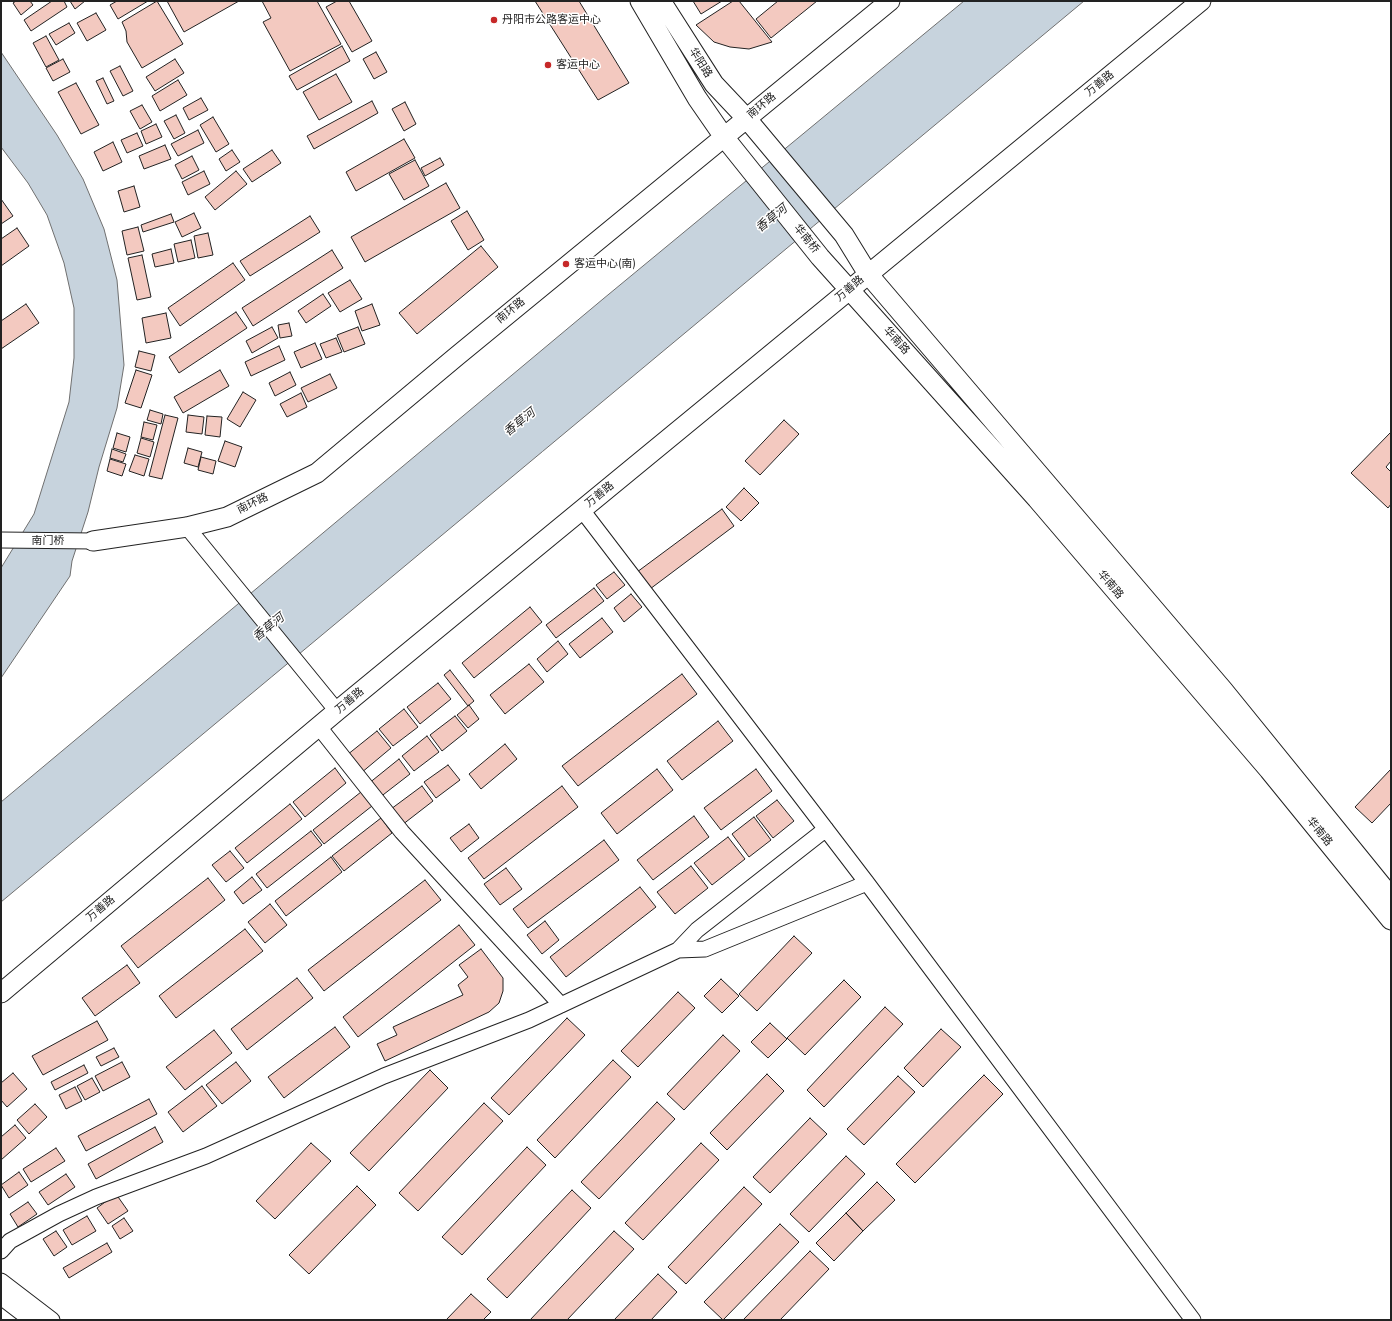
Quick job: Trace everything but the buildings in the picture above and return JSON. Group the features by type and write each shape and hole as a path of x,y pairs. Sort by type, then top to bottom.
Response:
{"main road":[{"path":"640,1 697,98 724,137"},
{"name":"华阳路","path":"661,1 714,84 747,119"},
{"name":"南环路","path":"93,541 187,526 227,517 317,473 457,356 890,1"},
{"name":"万善路","path":"1,993 338,711 1201,1"},
{"name":"华南路","path":"747,119 844,235 868,274 1224,691 1391,897"},
{"name":"华南桥","path":"724,137 820,257"},
{"name":"华南路","path":"820,257 1031,493 1172,656 1269,770 1391,920"}],"street":[{"path":"582,510 867,883 1193,1320"},
{"path":"187,526 338,711"},
{"name":"南门桥","path":"2,540 93,541"},
{"path":"319,727 402,832 561,1005"},
{"path":"1,1251 10,1241 59,1214 96,1196 206,1156 384,1076 528,1020 678,950 697,930 826,829"},
{"path":"678,950 705,949 867,883"},
{"path":"1,1281 52,1320"},
{"path":"1,1297 31,1320"}],"water":[{"name":"香草河","path":"964,1 1084,1 1,902 1,802 603,299"},
{"path":"1,52 57,135 83,179 104,229 117,280 124,365 117,408 99,467 88,512 72,561 70,576 1,678 1,568 34,514 69,402 74,358 74,308 64,263 47,215 28,183 1,147"}],"place":[{"name":"丹阳市公路客运中心","path":"494,20"},
{"name":"客运中心","path":"548,65"},
{"name":"客运中心(南)","path":"566,264"}]}
